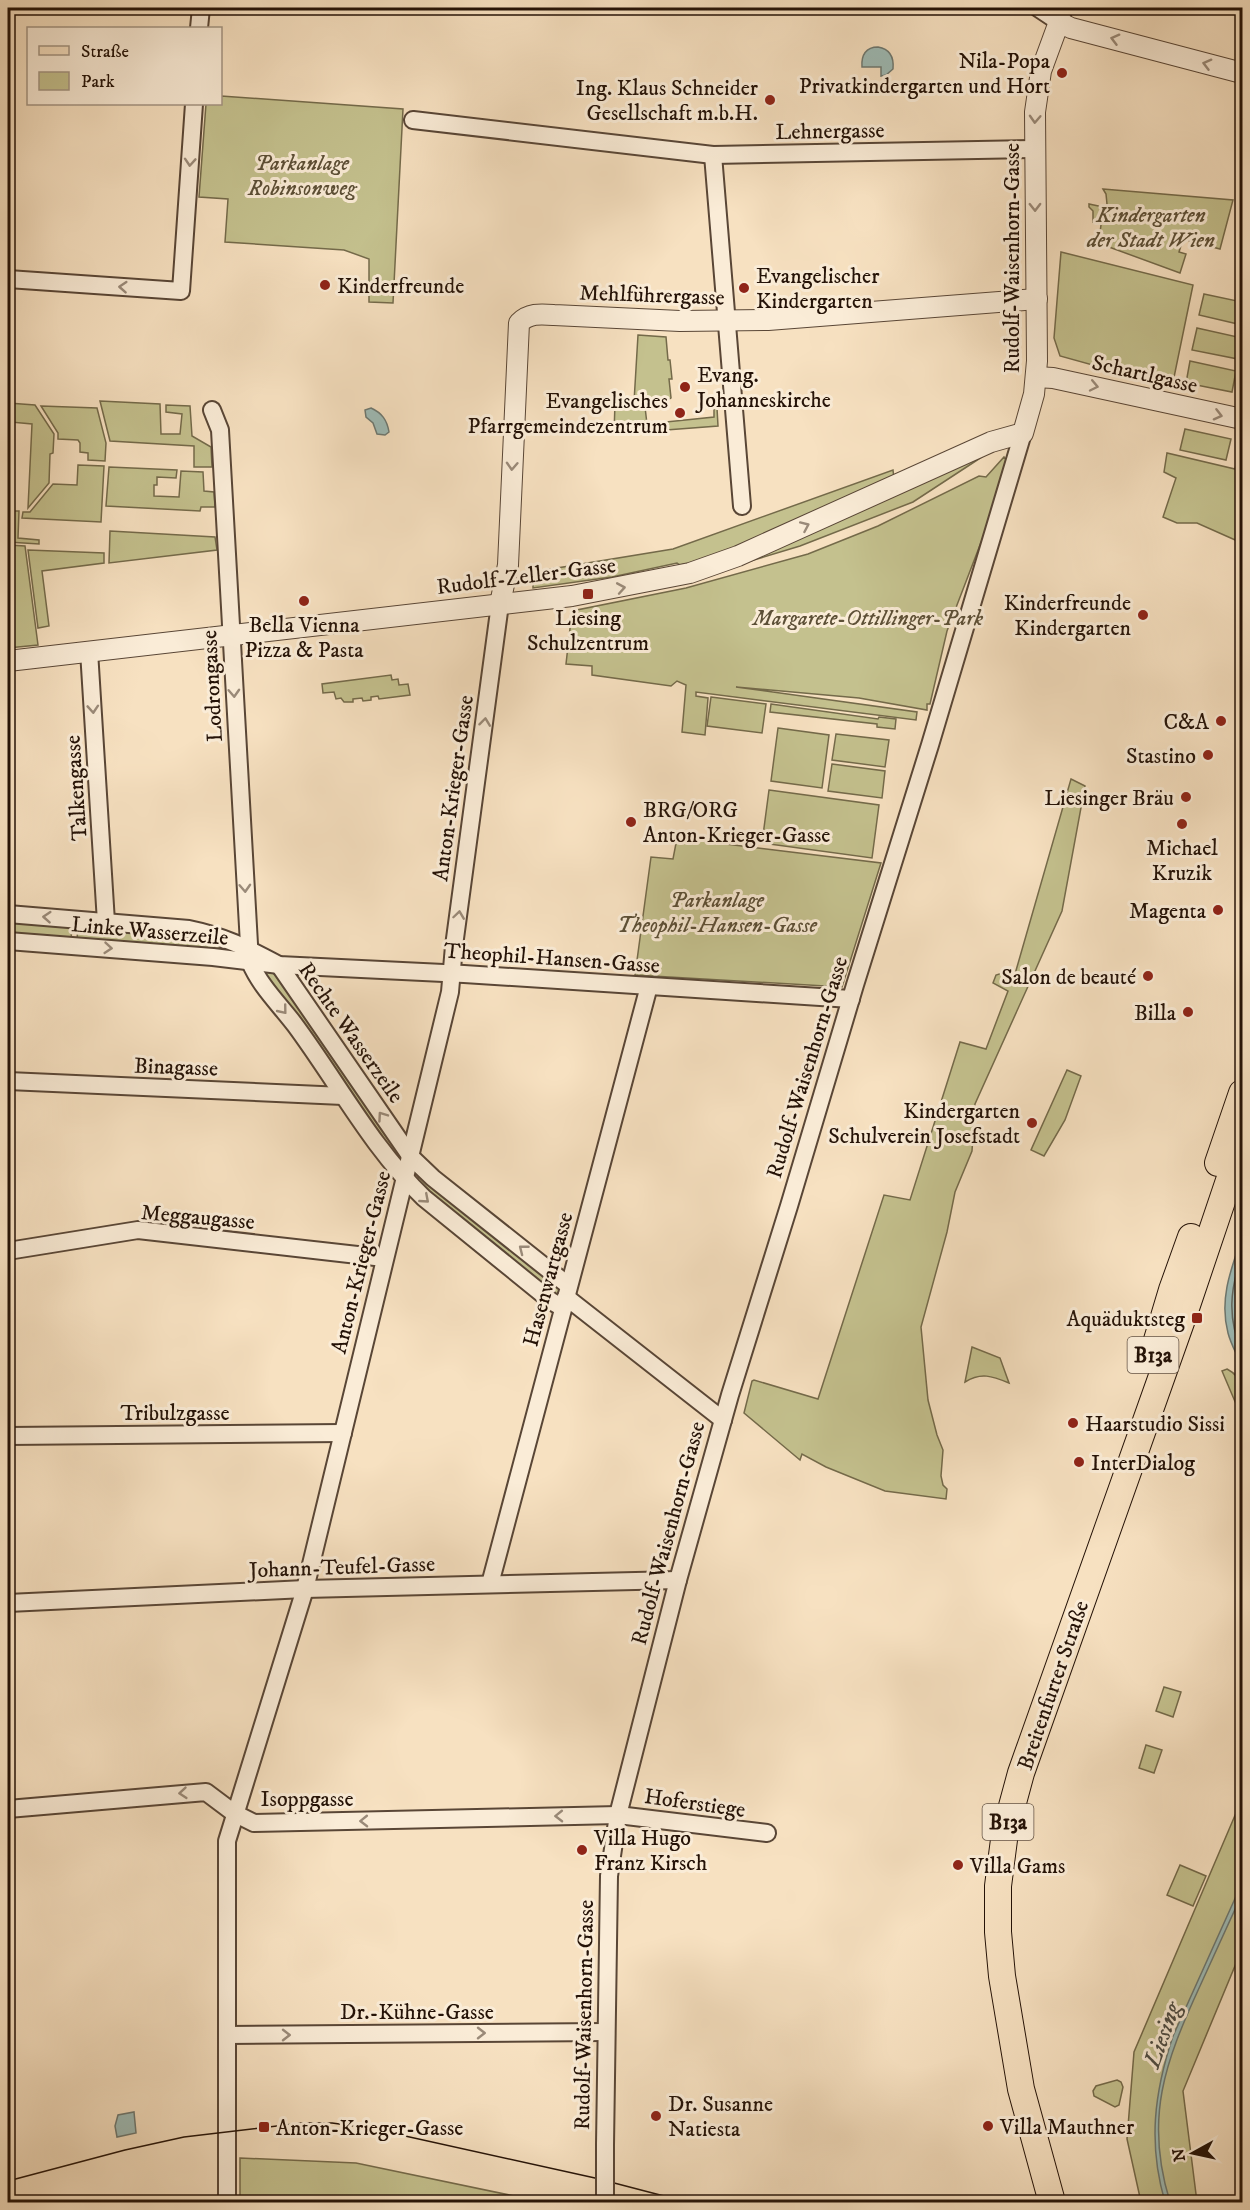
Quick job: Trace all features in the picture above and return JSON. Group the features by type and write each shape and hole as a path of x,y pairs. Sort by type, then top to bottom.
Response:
{"main road":[{"name":"Breitenfurter Straße","path":"1052,2202 1021,2088 1002,1976 998,1932 998,1886 1005,1832 1021,1773 1185,1311 1200,1238 1242,1093"},
{"name":"Breitenfurter Straße","path":"1200,1238 1242,1142"}],"street":[{"path":"200,27 201,8"},
{"path":"1038,8 1061,15 1071,28 1242,73"},
{"name":"Rudolf-Waisenhorn-Gasse","path":"605,2202 609,1876 618,1815 678,1580 723,1420 930,745 1034,394 1037,299 1035,112 1041,71 1061,15"},
{"path":"8,279 181,291 194,105"},
{"name":"Lehnergasse","path":"413,120 713,155 1034,148"},
{"path":"713,155 742,506"},
{"name":"Mehlführergasse","path":"519,323 525,317 535,314 727,322 779,320 1037,299"},
{"name":"Anton-Krieger-Gasse","path":"227,2202 227,1841 305,1589 450,992 507,565 519,323"},
{"name":"Schartlgasse","path":"1036,378 1053,378 1228,418 1242,419"},
{"name":"Lodrongasse","path":"212,410 220,430 249,955"},
{"name":"Rudolf-Zeller-Gasse","path":"8,661 572,596 690,573 748,551 992,442 1023,433"},
{"name":"Talkengasse","path":"89,651 106,922"},
{"name":"Rechte Wasserzeile","path":"8,914 189,929 217,934 249,955 279,965 411,1157 442,1185 564,1282 566,1296"},
{"name":"Linke Wasserzeile","path":"8,941 213,957 249,955 257,977 295,1026 405,1180 423,1198 551,1301 566,1296"},
{"name":"Theophil-Hansen-Gasse","path":"279,965 452,973 851,999"},
{"name":"Hasenwartgasse","path":"490,1584 649,986"},
{"name":"Binagasse","path":"8,1081 343,1096"},
{"name":"Meggaugasse","path":"8,1251 138,1230 384,1258"},
{"path":"566,1296 723,1420"},
{"name":"Tribulzgasse","path":"8,1436 343,1433"},
{"name":"Johann-Teufel-Gasse","path":"8,1603 305,1589 678,1580"},
{"name":"Isoppgasse","path":"8,1809 206,1792 234,1813 254,1823 618,1815"},
{"name":"Hoferstiege","path":"618,1815 767,1833"},
{"name":"Dr.-Kühne-Gasse","path":"227,2035 606,2032"}],"green space":[{"name":"Parkanlage Robinsonweg","path":"222,96 403,109 393,303 369,302 369,259 344,250 225,242 228,199 199,197 206,105 222,105"},
{"name":"Kindergarten der Stadt Wien","path":"1103,189 1233,200 1220,249 1183,239 1179,252 1186,254 1180,273 1109,247 1098,247 1101,225 1093,222 1093,211 1089,204 1103,207 1107,204"},
{"path":"1061,252 1193,285 1172,387 1060,356 1054,338"},
{"path":"1204,294 1242,302 1242,325 1199,315"},
{"path":"1197,328 1242,338 1238,359 1192,350"},
{"path":"638,335 666,337 672,379 669,379 671,398 668,400 668,405 645,407 647,424 714,417 714,409 717,408 718,426 614,434 615,403 634,402"},
{"path":"1190,361 1236,371 1232,392 1186,383"},
{"path":"100,401 160,404 161,434 180,434 182,414 166,412 166,405 190,406 192,436 211,447 212,467 194,467 194,446 110,441"},
{"path":"8,403 35,405 54,434 53,453 50,454 49,483 28,508 32,424 11,422 10,441 8,441"},
{"path":"41,406 97,408 106,443 105,461 88,460 88,453 80,452 78,440 58,439 58,433"},
{"path":"1185,429 1231,439 1226,460 1180,450"},
{"path":"1242,440 1242,543 1197,523 1177,523 1163,517 1176,478 1164,472 1167,453 1235,469"},
{"path":"991,451 913,502 800,546 724,569"},
{"name":"Margarete-Ottillinger-Park","path":"1004,457 1007,461 990,519 947,631 927,710 859,698 736,687 917,712 916,720 696,692 696,696 708,698 705,735 682,732 686,685 677,681 671,686 592,675 592,666 566,664 572,611 686,588 808,554 878,526 979,476 986,477"},
{"path":"78,465 104,466 101,522 22,518 23,512 30,512 53,484 77,485"},
{"path":"109,467 177,470 176,478 157,477 154,496 179,497 181,471 203,472 204,491 214,492 215,507 201,507 200,511 106,506"},
{"path":"893,470 894,479 705,560 680,565 677,563 612,577 533,588 533,572 673,549"},
{"path":"8,511 19,511 18,538 39,540 39,544 8,542"},
{"path":"110,531 215,537 217,550 109,563"},
{"path":"8,545 25,546 38,645 8,648"},
{"path":"28,550 104,553 104,563 42,571 49,626 38,628"},
{"path":"391,675 392,680 398,679 399,685 408,684 410,695 379,699 378,696 371,697 371,700 363,701 362,698 353,699 353,702 344,702 341,698 336,699 334,692 323,693 322,684"},
{"path":"711,697 766,704 762,733 707,726"},
{"path":"771,704 878,719 879,717 896,719 895,729 877,727 877,724 770,712"},
{"path":"778,728 829,735 822,788 771,781"},
{"path":"836,734 889,740 885,767 832,760"},
{"path":"832,764 885,771 882,798 828,791"},
{"path":"1071,779 1085,786 1062,911 975,1104 972,1151 955,1192 947,1232 921,1327 928,1400 943,1450 941,1476 943,1485 947,1489 946,1499 885,1491 826,1467 802,1454 800,1460 744,1413 752,1381 818,1399 884,1195 910,1200 960,1042 986,1049 1008,991 993,983 996,975 1009,971 1015,974"},
{"path":"769,790 879,805 872,858 762,843"},
{"name":"Parkanlage Theophil-Hansen-Gasse","path":"677,838 881,863 842,987 635,975 651,857 673,859"},
{"path":"8,921 72,925 71,940 8,935"},
{"path":"78,925 176,931 222,945 222,947 218,951 77,940"},
{"path":"272,969 401,1149 397,1158 393,1156 264,972"},
{"path":"1067,1070 1081,1076 1065,1120 1044,1156 1031,1150"},
{"path":"419,1174 561,1286 559,1294 555,1295 416,1186"},
{"path":"972,1347 1000,1358 1009,1383 987,1376 976,1377 965,1382"},
{"path":"1227,1369 1238,1378 1241,1384 1242,1418 1222,1371"},
{"path":"1164,1687 1181,1692 1173,1717 1156,1711"},
{"path":"1146,1745 1162,1750 1154,1773 1139,1768"},
{"path":"1242,1799 1242,1949 1183,2091 1197,2202 1141,2202 1127,2139 1134,2052"},
{"path":"1180,1865 1206,1876 1193,1906 1167,1895"},
{"path":"1117,2080 1123,2087 1119,2105 1115,2107 1094,2096 1093,2091 1096,2086"},
{"path":"240,2158 356,2163 543,2202 240,2202"}],"water":[{"path":"878,47 888,52 893,61 893,69 881,76 881,67 862,67 865,52 870,48"},
{"path":"371,408 385,420 389,432 385,435 377,434 373,423 366,417 365,410"},
{"path":"1242,1237 1242,1367 1229,1337 1225,1308 1228,1284"},
{"name":"Liesing","path":"1242,1883 1242,1894 1188,2014 1168,2066 1159,2117 1162,2172 1170,2202 1165,2202 1156,2160 1155,2139 1161,2078 1173,2036"},
{"path":"134,2112 136,2133 117,2137 115,2126 118,2115"}],"tram line":[{"path":"8,2181 184,2137 302,2123 332,2123 369,2128 595,2178 687,2202"}],"place":[{"name":"Nila-Popa Privatkindergarten und Hort","path":"1062,73"},
{"name":"Ing. Klaus Schneider Gesellschaft m.b.H.","path":"770,100"},
{"name":"Kinderfreunde","path":"325,285"},
{"name":"Evangelischer Kindergarten","path":"744,288"},
{"name":"Evang. Johanneskirche","path":"685,387"},
{"name":"Evangelisches Pfarrgemeindezentrum","path":"680,413"},
{"name":"Liesing Schulzentrum","path":"588,594"},
{"name":"Bella Vienna Pizza & Pasta","path":"304,601"},
{"name":"Kinderfreunde Kindergarten","path":"1143,615"},
{"name":"C&A","path":"1221,721"},
{"name":"Stastino","path":"1208,755"},
{"name":"Liesinger Bräu","path":"1186,797"},
{"name":"BRG/ORG Anton-Krieger-Gasse","path":"631,822"},
{"name":"Michael Kruzik","path":"1182,824"},
{"name":"Magenta","path":"1218,910"},
{"name":"Salon de beauté","path":"1148,976"},
{"name":"Billa","path":"1188,1012"},
{"name":"Kindergarten Schulverein Josefstadt","path":"1032,1123"},
{"name":"Aquäduktsteg","path":"1197,1318"},
{"name":"Haarstudio Sissi","path":"1073,1423"},
{"name":"InterDialog","path":"1079,1462"},
{"name":"Villa Hugo Franz Kirsch","path":"582,1850"},
{"name":"Villa Gams","path":"958,1865"},
{"name":"Dr. Susanne Natiesta","path":"656,2116"},
{"name":"Villa Mauthner","path":"988,2126"},
{"name":"Anton-Krieger-Gasse","path":"264,2127"}]}
